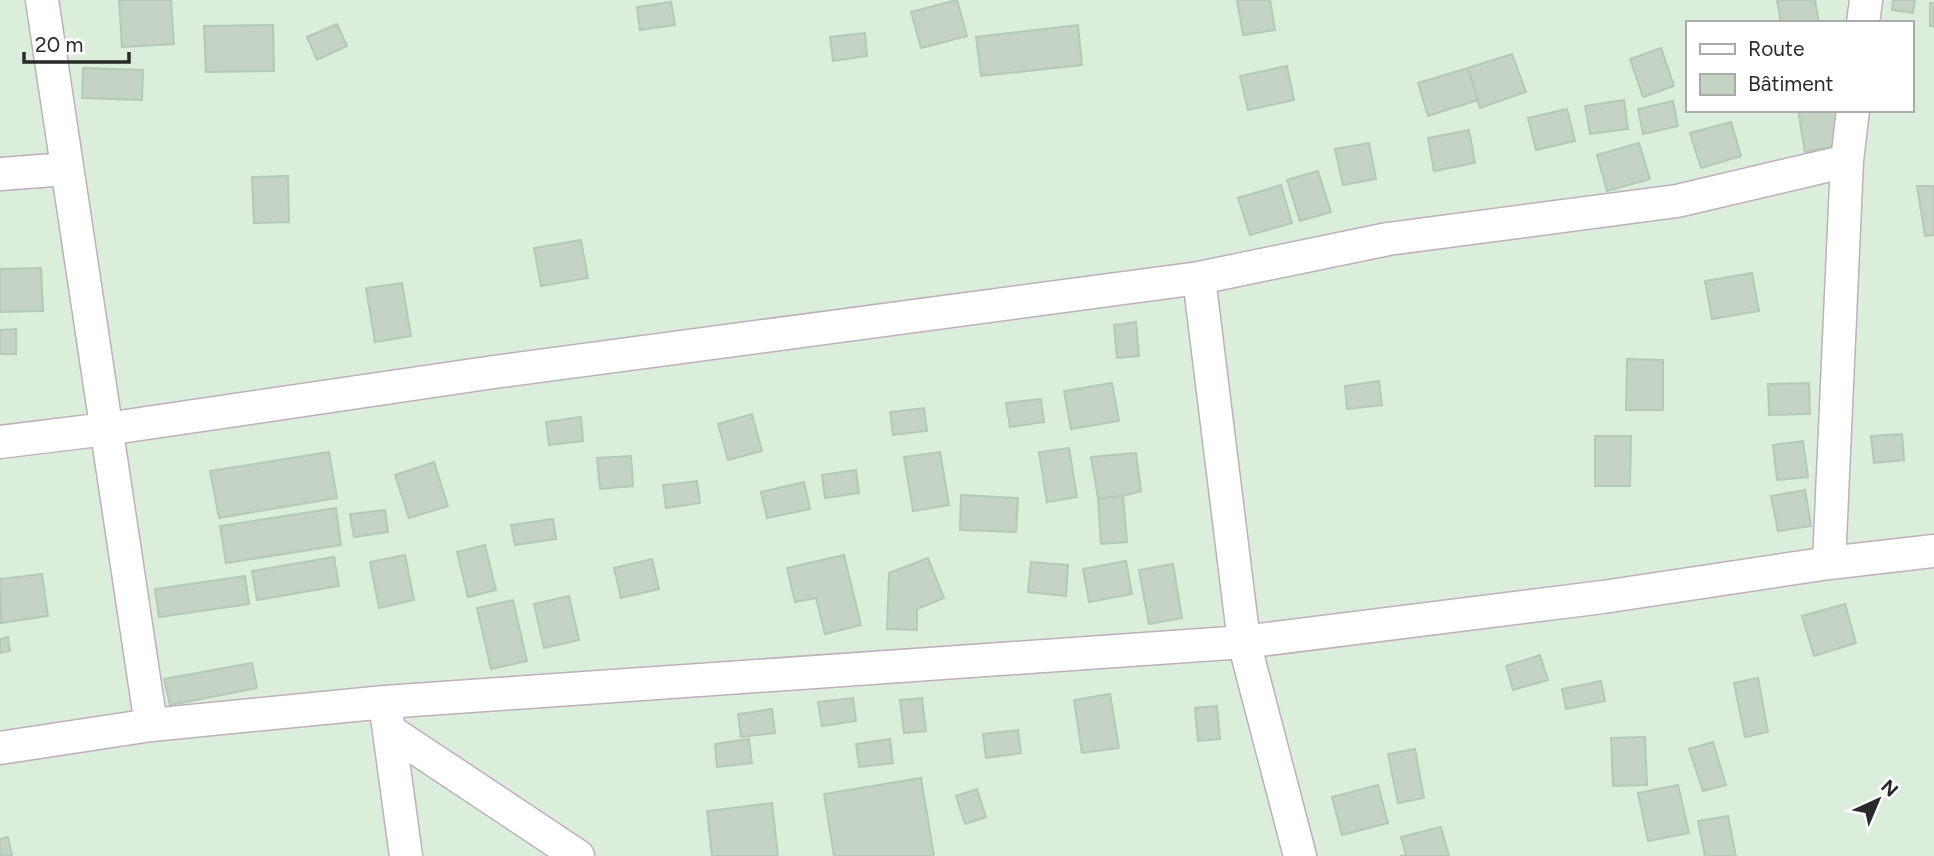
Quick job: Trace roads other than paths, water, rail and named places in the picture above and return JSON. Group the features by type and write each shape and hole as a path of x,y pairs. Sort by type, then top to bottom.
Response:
{"street":[{"path":"42,0 151,725"},
{"path":"1863,21 1866,0"},
{"path":"1829,563 1847,162 1853,112"},
{"path":"0,442 494,372 1199,278 1388,239 1677,201 1847,162"},
{"path":"0,174 67,169"},
{"path":"1199,278 1244,642 1300,856"},
{"path":"0,748 151,725 387,717 1244,642 1603,597 1829,563 1934,551"},
{"path":"387,717 406,856"},
{"path":"387,717 578,856"}]}
